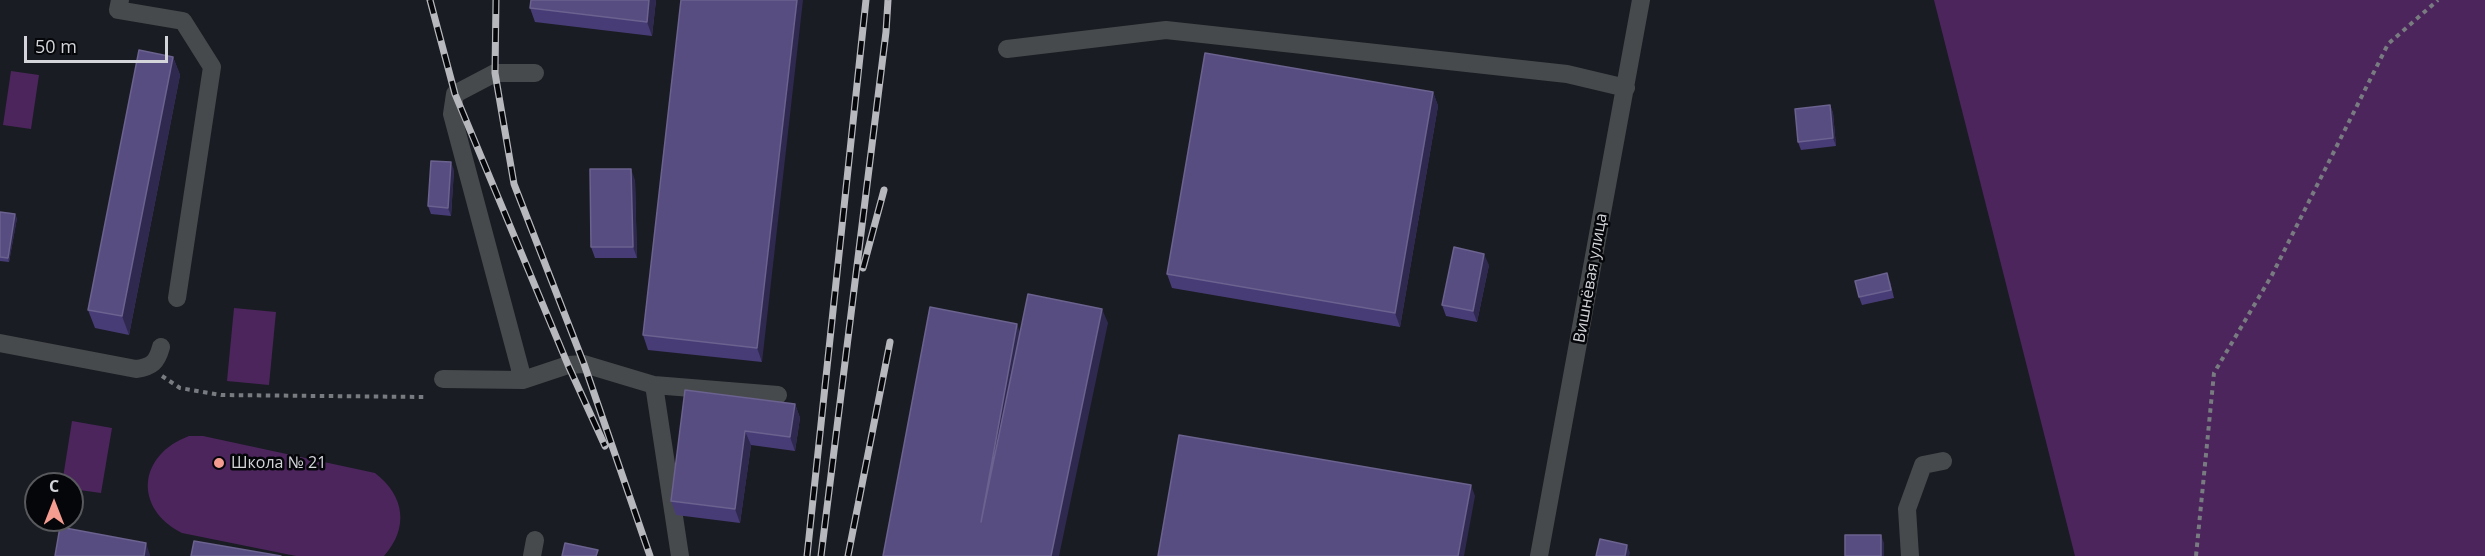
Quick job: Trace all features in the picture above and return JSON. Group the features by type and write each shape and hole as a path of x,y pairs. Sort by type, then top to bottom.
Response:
{"street":[{"path":"120,0 118,10 183,21 212,67 177,298"},
{"name":"Вишнёвая улица","path":"1539,556 1641,0"},
{"path":"1007,49 1166,30 1567,74 1626,88"},
{"path":"523,380 452,114 455,94 495,73 535,73"},
{"path":"0,343 136,369 149,368 158,359 161,347"},
{"path":"443,379 523,380 568,365 584,364 654,385 778,395"},
{"path":"654,385 680,556"},
{"path":"1910,556 1907,509 1923,465 1943,460"}],"path":[{"path":"2196,556 2214,373 2272,275 2388,44 2438,0"},
{"path":"149,368 180,388 221,395 424,397"}],"shaded area":[{"path":"1934,0 2485,0 2485,556 2075,556"},
{"path":"11,71 39,75 31,129 3,125"},
{"path":"234,308 276,312 269,385 227,381"},
{"path":"72,421 112,428 101,493 84,491 84,472 64,472"},
{"path":"189,436 203,436 375,473 393,492 398,502 400,523 392,545 384,556 296,556 182,533 166,522 155,510 149,496 148,482 151,468 160,456 172,445"}],"building":[{"path":"531,0 649,0 647,22 530,8"},
{"path":"681,0 797,0 757,348 643,335"},
{"path":"139,50 173,57 122,316 88,310"},
{"path":"1205,53 1433,92 1395,313 1167,274"},
{"path":"1830,105 1833,138 1798,142 1795,109"},
{"path":"431,161 451,162 448,208 428,206"},
{"path":"590,169 631,169 633,247 591,247"},
{"path":"0,212 15,214 8,258 0,257"},
{"path":"1454,247 1484,254 1473,311 1442,305"},
{"path":"1887,273 1891,290 1859,297 1855,281"},
{"path":"1028,294 1102,309 1051,556 883,556 930,307 1017,324 981,522"},
{"path":"685,390 795,404 790,437 745,431 735,509 671,501"},
{"path":"1179,435 1471,485 1458,556 1158,556"},
{"path":"84,531 146,543 144,556 55,556 59,532"},
{"path":"1845,535 1881,535 1881,556 1845,556"},
{"path":"1600,539 1627,545 1625,556 1596,556"},
{"path":"194,541 281,556 191,556"},
{"path":"565,543 598,550 596,556 562,556"}],"railway":[{"path":"430,0 455,94 568,365 605,446"},
{"path":"496,0 495,73 514,184 584,364 650,556"},
{"path":"807,556 866,0"},
{"path":"821,556 886,32 888,0"},
{"path":"863,268 884,190"},
{"path":"848,556 890,342"}],"place":[{"name":"Школа № 21","path":"219,463"}]}
